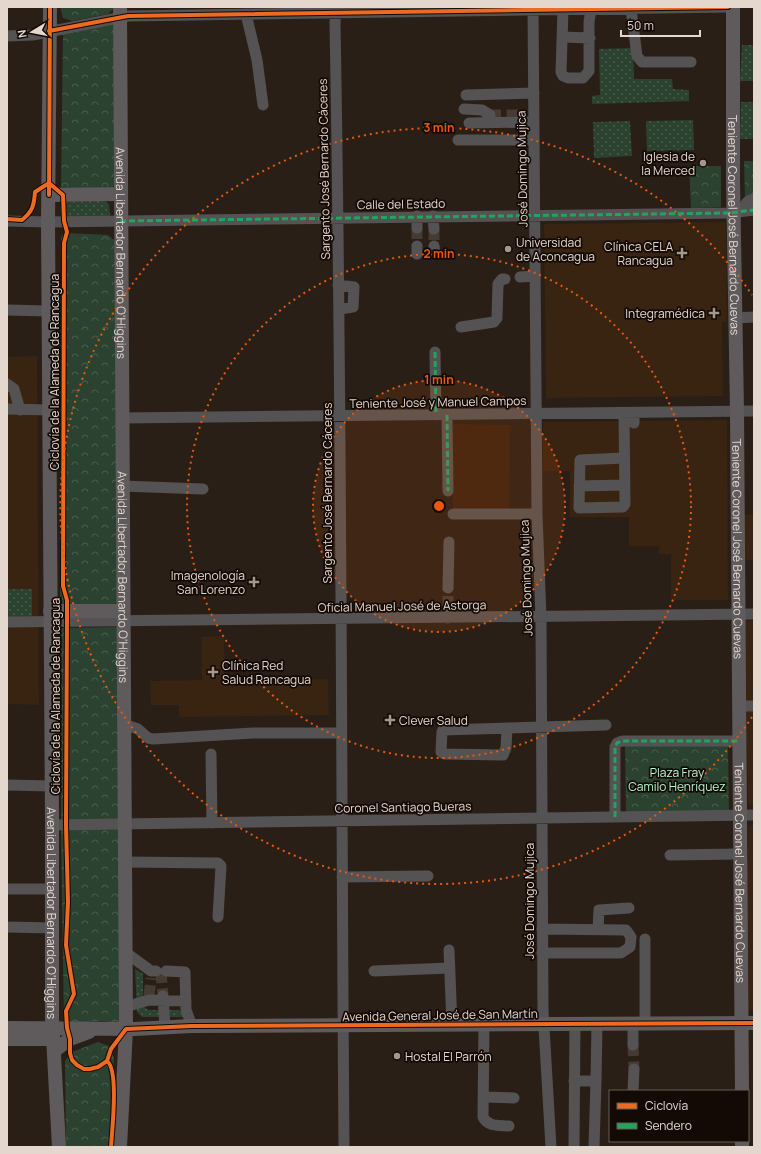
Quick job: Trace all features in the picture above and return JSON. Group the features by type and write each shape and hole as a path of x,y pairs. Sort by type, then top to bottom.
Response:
{"main road":[{"name":"Avenida Libertador Bernardo O'Higgins","path":"50,7 48,222 52,928 53,1039 59,1147"},
{"name":"Teniente Coronel José Bernardo Cuevas","path":"733,7 744,211 735,318 740,854 747,1023 742,1090"},
{"name":"Avenida Libertador Bernardo O'Higgins","path":"120,12 120,221 126,1029 120,1147"},
{"path":"49,195 120,194"},
{"path":"50,617 123,617"},
{"name":"Avenida General José de San Martín","path":"53,1039 101,1029 192,1026 747,1023"},
{"path":"7,1028 53,1039"},
{"path":"7,1039 70,1039 101,1029"}],"street":[{"path":"7,36 33,35 120,12 246,14 337,10 562,10 728,7"},
{"name":"José Domingo Mujica","path":"533,9 534,93 531,117 534,140 536,276 540,292 537,414 537,514 542,617 541,727 543,1023 551,1147"},
{"path":"562,10 561,72 563,76 568,78 583,78 587,76 589,71 591,9"},
{"path":"630,9 637,56 642,62 691,62"},
{"name":"Sargento José Bernardo Cáceres","path":"337,10 335,24 340,416 344,1147"},
{"path":"246,14 257,60 263,105"},
{"path":"562,36 590,38"},
{"path":"466,95 534,93"},
{"path":"464,109 482,110 490,115"},
{"path":"470,123 531,117"},
{"path":"458,140 534,140"},
{"path":"744,211 746,203 754,199"},
{"name":"Calle del Estado","path":"7,221 48,222 744,211"},
{"path":"416,216 417,228"},
{"path":"433,216 434,229"},
{"path":"520,277 536,276"},
{"path":"461,327 494,322 497,318 498,284 505,278"},
{"path":"338,285 354,287 355,293 354,307 339,309"},
{"path":"7,310 49,311"},
{"path":"735,318 754,317"},
{"path":"435,352 448,491"},
{"path":"7,384 14,389 18,398 20,410"},
{"path":"7,409 50,410"},
{"name":"Teniente José y Manuel Campos","path":"122,418 537,414 631,416 754,411"},
{"path":"624,458 580,460 579,508 611,509 623,507 625,485 624,458 631,416"},
{"path":"579,486 625,485"},
{"path":"122,486 203,488"},
{"path":"453,514 537,514"},
{"path":"448,588 449,542"},
{"name":"Oficial Manuel José de Astorga","path":"123,617 340,619 448,612 542,617 754,614"},
{"path":"7,622 50,617"},
{"path":"739,706 754,706"},
{"path":"123,724 138,729 148,738 153,739 252,734 341,733"},
{"path":"507,728 506,748 503,755 444,754 441,752 443,730 606,724"},
{"path":"615,817 615,747 617,743 622,741 739,741"},
{"path":"211,754 212,822"},
{"path":"7,785 52,786"},
{"name":"Coronel Santiago Bueras","path":"52,825 754,815"},
{"path":"670,854 740,854"},
{"path":"124,862 218,863 221,866 218,917"},
{"path":"342,877 428,876"},
{"path":"7,889 52,889"},
{"path":"598,929 599,910 629,908"},
{"path":"7,927 52,928"},
{"path":"542,929 626,930 631,937 630,947 622,953 542,953"},
{"path":"633,1044 639,1023 645,939"},
{"path":"449,950 452,1024"},
{"path":"125,952 156,973 185,972 187,1014 192,1026"},
{"path":"374,971 450,968"},
{"path":"125,1007 149,998 186,1001"},
{"path":"163,998 164,1027"},
{"path":"574,1147 575,1023"},
{"path":"594,1147 597,1023"},
{"path":"484,1024 483,1117 486,1122 490,1124 509,1126"},
{"path":"633,1090 634,1069"},
{"path":"574,1081 596,1081"},
{"path":"483,1098 514,1098"}],"shaded area":[{"path":"726,222 727,322 722,322 723,396 546,398 544,224"},
{"path":"37,356 39,705 7,704 7,357"},
{"path":"727,420 728,600 671,600 671,554 659,554 659,546 629,546 629,517 570,517 570,471 543,471 543,422"},
{"path":"453,424 510,425 509,512 453,511"},
{"path":"754,514 754,560 745,560 745,515"},
{"path":"745,621 754,621 754,807 748,803"},
{"name":"Clínica Red Salud Rancagua","path":"224,636 225,680 328,679 329,715 179,717 179,705 151,705 150,681 202,680 201,637"},
{"path":"754,822 754,1010 748,1010 747,869 749,827"}],"green space":[{"path":"60,7 115,7 108,14 72,21 63,18"},
{"path":"117,22 117,184 112,187 61,189 63,32"},
{"path":"742,45 754,45 754,81 740,81"},
{"path":"633,48 634,79 672,79 673,89 689,90 689,101 592,104 592,96 600,95 599,49"},
{"path":"741,102 754,102 754,139 740,139"},
{"path":"693,120 694,150 647,151 646,121"},
{"path":"630,121 632,156 594,158 593,122"},
{"path":"744,161 754,161 754,198 745,198"},
{"path":"689,166 721,166 721,207 691,208"},
{"path":"104,201 109,204 110,215 107,217 67,218 61,213 60,207 64,202"},
{"path":"66,233 108,235 116,242 117,607 62,604 60,600 61,238 62,235"},
{"path":"7,589 32,589 32,616 7,617"},
{"path":"118,627 122,1022 93,1022 66,1027 64,1025 61,832 61,628"},
{"name":"Plaza Fray Camilo Henríquez","path":"728,744 729,813 626,814 625,745"},
{"path":"135,969 143,974 143,1004 145,1008 149,1010 178,1010 191,1017 142,1017 137,1012"},
{"path":"98,1042 109,1046 114,1058 109,1147 66,1147 65,1061 72,1052"}],"tunnel":[{"path":"490,115 524,115"},
{"path":"417,228 417,246"},
{"path":"434,229 434,246"},
{"path":"448,588 448,607"},
{"path":"161,972 163,996"},
{"path":"149,996 151,978"},
{"path":"633,1045 634,1069"}],"marked path":[{"path":"120,221 729,213 754,210"},
{"path":"435,352 436,415"},
{"path":"447,415 448,491"},
{"path":"615,817 615,747 617,743 622,741 739,741"}],"cycle path":[{"path":"49,195 50,7"},
{"path":"49,31 128,16 728,7"},
{"name":"Ciclovía de la Alameda de Rancagua","path":"7,219 22,220 29,214 32,208 35,192 49,183 63,195 64,221 67,232 64,243 63,586 67,600 66,825 68,902 66,945 74,994 66,1011 72,1060 84,1069 98,1067 107,1061 111,1067 114,1088 111,1147"},
{"path":"107,1061 111,1049 126,1029 192,1026 754,1023"}],"place":[{"name":"Iglesia de la Merced","path":"703,163"},
{"name":"Universidad de Aconcagua","path":"508,249"},
{"name":"Clínica CELA Rancagua","path":"682,253"},
{"name":"Integramédica","path":"714,313"},
{"name":"Imagenología San Lorenzo","path":"254,582"},
{"name":"Clínica Red Salud Rancagua","path":"213,672"},
{"name":"Clever Salud","path":"390,720"},
{"name":"Hostal El Parrón","path":"397,1056"}]}
